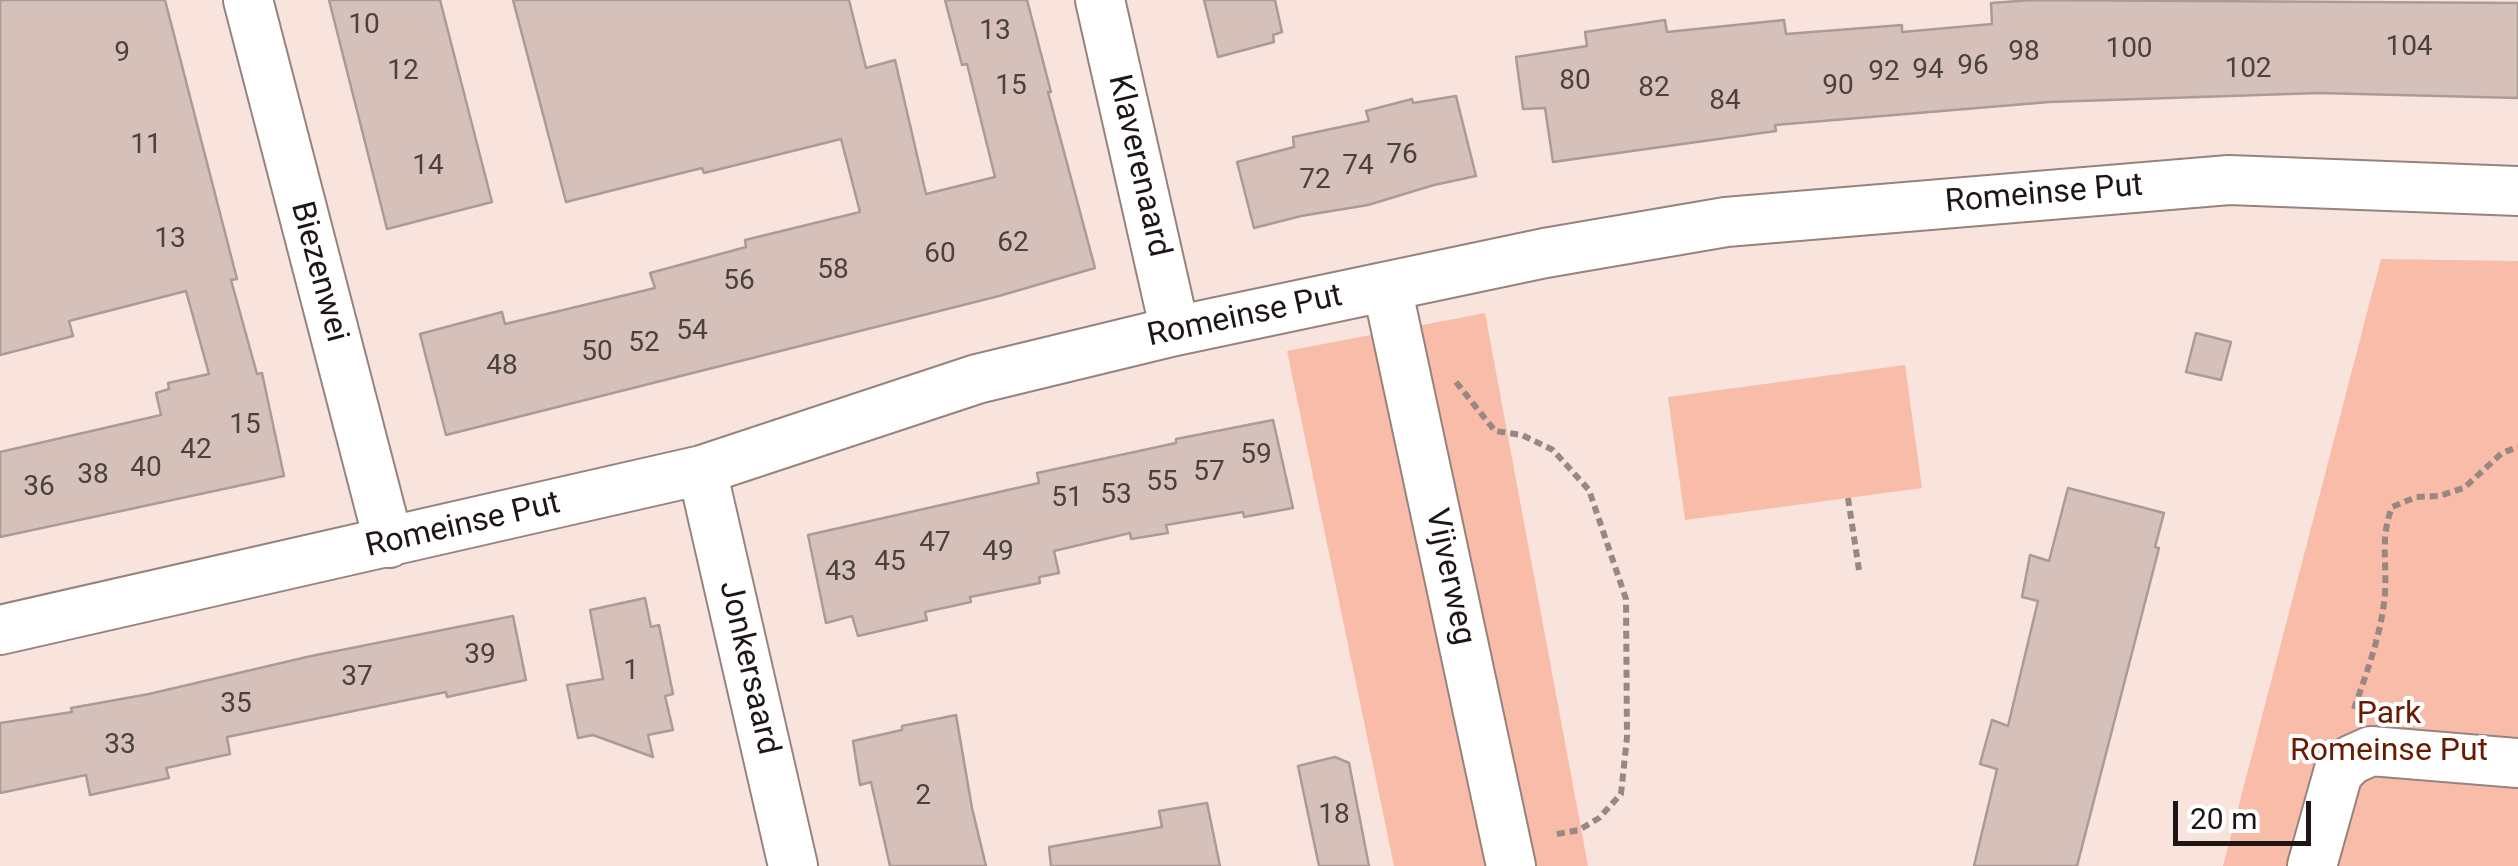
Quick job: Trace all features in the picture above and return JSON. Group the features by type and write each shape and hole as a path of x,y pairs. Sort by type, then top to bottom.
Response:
{"street":[{"name":"Biezenwei","path":"248,0 388,544"},
{"name":"Klaverenaard","path":"1100,0 1175,331"},
{"name":"Romeinse Put","path":"0,630 702,470 977,379 1175,331 1545,253 1726,222 2229,180 2518,191"},
{"name":"Vijverweg","path":"1387,287 1509,856"},
{"name":"Jonkersaard","path":"702,470 794,866"},
{"path":"2312,866 2338,774 2351,760 2372,751 2518,763"}],"path":[{"path":"1452,376 1495,431 1522,435 1553,450 1589,490 1626,599 1627,737 1621,794 1598,818 1579,830 1509,856"},
{"path":"2351,760 2354,711 2374,651 2384,595 2384,529 2392,507 2416,497 2439,496 2464,488 2502,453 2518,447"},
{"path":"1848,498 1860,570"}],"green space":[{"name":"Park Romeinse Put","path":"2381,259 2518,261 2518,866 2223,866"},
{"path":"1485,313 1588,866 1394,866 1287,351"},
{"path":"1905,365 1922,488 1685,520 1668,397"}],"building":[{"path":"0,0 165,0 237,279 231,280 257,374 262,373 284,476 0,537 0,452 161,415 156,393 169,389 168,383 209,374 186,291 69,321 73,336 0,355"},
{"path":"329,0 440,0 492,202 387,229"},
{"path":"513,0 849,0 866,68 895,60 926,194 995,177 967,64 962,65 945,0 1027,0 1095,268 999,296 446,435 420,334 502,312 505,324 655,288 650,273 746,247 745,240 860,212 841,139 566,202"},
{"path":"1204,0 1275,0 1282,32 1273,35 1274,42 1218,57"},
{"path":"1991,3 2518,3 2518,98 2319,93 2049,102 1775,125 1776,131 1553,162 1545,108 1523,109 1516,57 1587,46 1585,32 1665,20 1667,32 1784,20 1786,34 1902,25 1902,32 1992,24"},
{"path":"1456,96 1476,176 1368,205 1254,228 1237,162 1294,147 1293,137 1369,121 1366,111 1412,99 1413,103"},
{"path":"2196,333 2231,342 2221,380 2186,372"},
{"path":"1273,420 1293,508 1166,525 1168,533 1131,539 1130,533 1054,551 1059,573 1039,577 1040,583 970,597 971,602 925,612 927,620 858,636 852,616 826,623 808,535 1039,483 1037,473"},
{"path":"2068,488 2164,513 2155,547 2159,548 2077,866 1974,866 1997,769 1980,764 1992,720 2008,726 2038,601 2022,597 2030,555 2049,561"},
{"path":"645,598 651,627 659,625 673,694 665,696 673,730 648,735 653,757 593,735 578,738 567,685 603,679 590,610"},
{"path":"513,616 526,680 447,697 446,692 227,737 230,754 166,768 169,778 90,795 86,775 0,793 0,723 72,712 71,708"},
{"path":"956,715 986,866 890,866 871,782 860,785 853,741"},
{"path":"1335,757 1349,763 1369,866 1319,866 1298,766"},
{"path":"1207,803 1220,866 1051,866 1049,847 1162,827 1159,811"}]}
